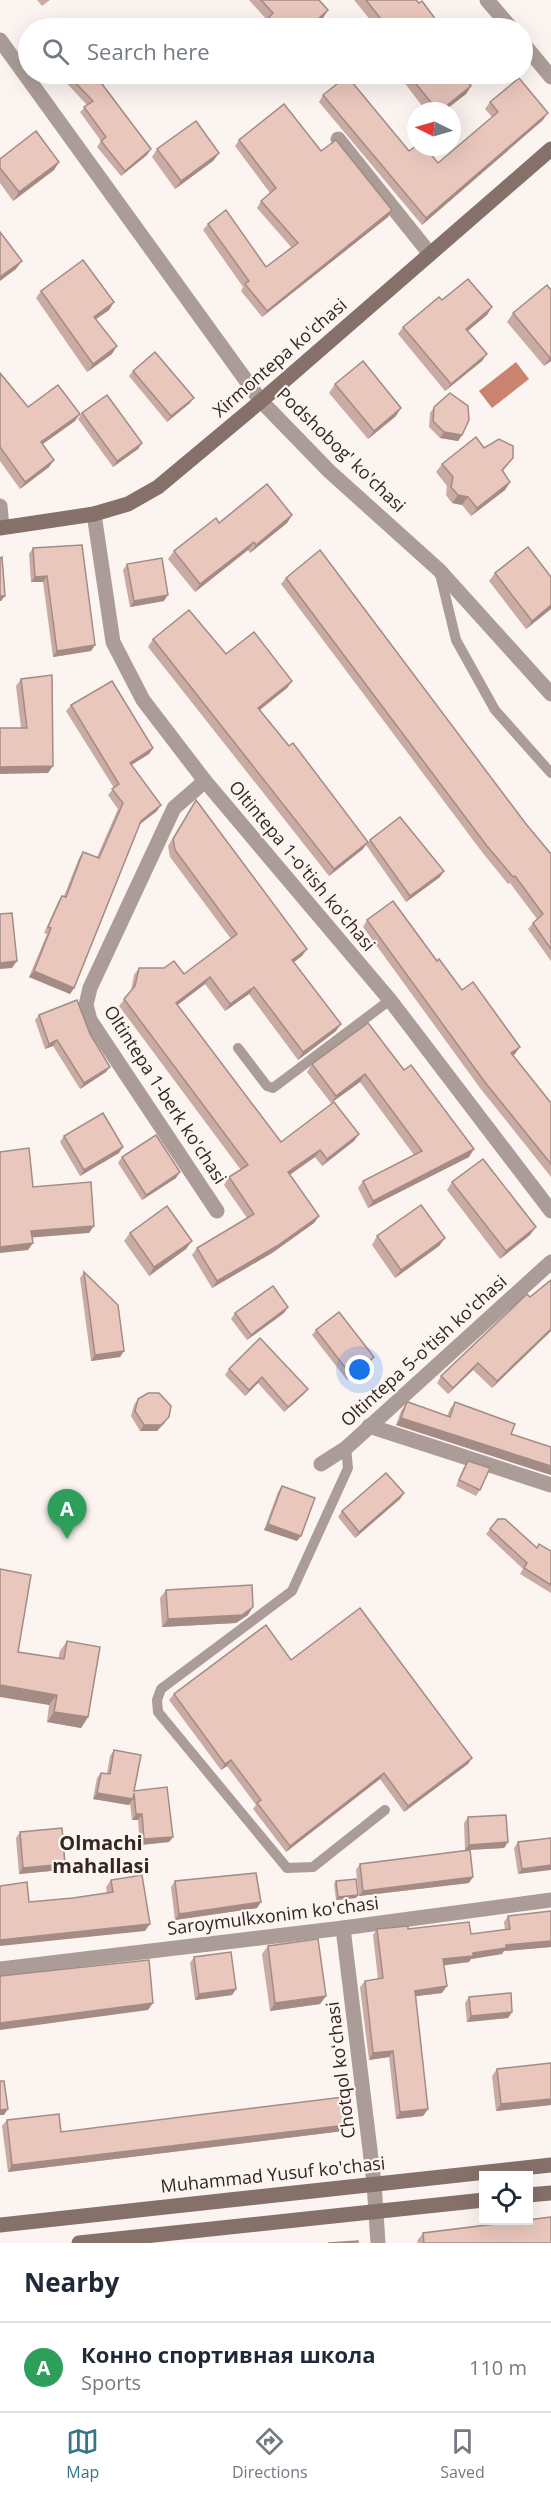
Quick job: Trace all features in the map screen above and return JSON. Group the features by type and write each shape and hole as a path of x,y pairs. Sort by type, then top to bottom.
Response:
{"street":[{"path":"487,0 502,18"},
{"name":"Podshobog' ko'chasi","path":"0,39 18,64"},
{"path":"533,55 551,77"},
{"name":"Podshobog' ko'chasi","path":"32,84 261,401 329,471 439,570 551,694"},
{"path":"338,139 430,254"},
{"name":"Xirmontepa ko'chasi","path":"1,528 94,514 128,504 158,487 261,401 551,149"},
{"path":"0,506 1,528"},
{"name":"Oltintepa 1-o'tish ko'chasi","path":"94,514 113,642 144,700 205,781 390,1000 551,1211"},
{"name":"Oltintepa 1-berk ko'chasi","path":"205,781 174,808 90,988 86,1005 90,1020 217,1211"},
{"name":"Oltintepa 5-o'tish ko'chasi","path":"321,1464 346,1448 551,1262"},
{"path":"369,1426 551,1485"},
{"name":"Saroymulkxonim ko'chasi","path":"0,1969 343,1928 551,1900"},
{"name":"Chotqol koʻchasi","path":"343,1928 374,2183 378,2243"},
{"name":"Muhammad Yusuf ko'chasi","path":"0,2225 551,2164"},
{"path":"533,2195 551,2193"},
{"path":"79,2243 479,2200"}],"lane":[{"path":"439,570 456,640 489,700 495,710 551,773"},
{"path":"238,1048 267,1086 273,1088 390,1000"},
{"path":"346,1448 348,1468 292,1591 161,1689 157,1700 158,1712 286,1868 313,1867 386,1810"}],"shaded area":[{"path":"516,362 529,379 492,408 479,391"}],"building":[{"path":"261,0 319,0 328,10 319,18 270,18 273,13"},
{"path":"366,0 416,0 419,3 422,1 435,18 380,18"},
{"path":"77,84 102,84 151,149 125,171 101,141 106,137 84,107 93,101"},
{"path":"337,84 354,84 407,149 407,156 432,156 438,163 446,156 461,156 461,143 498,112 490,102 512,84 524,84 548,113 426,218 323,95"},
{"path":"416,84 469,84 471,86 451,102 431,102"},
{"path":"284,104 321,151 336,140 392,210 267,311 245,284 249,281 208,224 226,210 266,267 298,243 261,201 276,188 239,140"},
{"path":"196,121 219,153 181,181 157,149"},
{"path":"36,131 59,162 19,192 0,168 0,159"},
{"path":"0,232 22,261 0,277"},
{"path":"83,260 114,302 94,317 117,346 93,364 41,291"},
{"path":"468,279 492,307 466,329 487,354 451,384 403,327 439,297 442,300"},
{"path":"547,285 551,290 550,358 513,313"},
{"path":"155,352 194,398 171,416 133,371"},
{"path":"363,361 401,408 374,431 335,384"},
{"path":"0,373 28,407 58,385 80,414 41,442 54,460 25,482 0,447"},
{"path":"450,393 468,406 469,420 462,435 444,432 433,421 434,407"},
{"path":"107,395 142,443 117,461 82,413"},
{"path":"476,437 484,448 499,439 513,446 513,458 502,470 510,482 477,508 468,497 458,495 451,487 453,477 442,464"},
{"path":"267,484 292,515 256,545 254,542 200,584 174,551 216,518 219,523"},
{"path":"82,545 95,645 57,651 47,576 35,577 33,548"},
{"path":"528,547 551,577 551,605 532,621 495,573"},
{"path":"320,550 551,854 551,949 533,923 543,914 515,876 513,877 487,846 286,578"},
{"path":"2,557 5,596 0,596 0,558"},
{"path":"162,558 168,595 134,601 127,564"},
{"path":"189,610 226,654 254,632 292,681 258,708 289,746 293,743 368,842 334,869 153,639"},
{"path":"52,675 53,766 0,767 0,728 27,728 21,679"},
{"path":"112,681 153,748 130,763 161,805 141,821 74,988 34,971 51,928 48,927 62,896 66,897 83,852 99,858 123,803 112,789 119,784 71,705"},
{"path":"196,800 307,949 292,960 341,1024 303,1052 254,987 230,1004 210,977 176,1003 281,1142 334,1102 359,1134 327,1159 320,1150 288,1172 319,1216 277,1246 217,1281 197,1248 254,1214 229,1177 248,1165 124,999 135,986 139,968 164,968 174,961 184,974 237,934 175,850 173,839"},
{"path":"400,817 444,871 410,896 370,840"},
{"path":"393,901 437,961 439,959 462,990 473,982 520,1047 511,1053 551,1103 551,1164 484,1081 367,920"},
{"path":"12,913 17,961 0,963 0,914"},
{"path":"77,1000 90,1034 110,1067 84,1083 57,1040 49,1044 39,1015"},
{"path":"368,1023 404,1070 411,1065 474,1149 373,1201 363,1181 422,1151 365,1074 336,1096 312,1064"},
{"path":"103,1113 123,1147 84,1170 64,1136"},
{"path":"156,1135 180,1172 146,1195 122,1157"},
{"path":"29,1148 33,1187 91,1182 94,1226 31,1231 33,1243 0,1247 0,1152"},
{"path":"483,1159 536,1227 506,1251 452,1182"},
{"path":"421,1205 445,1238 401,1270 377,1236"},
{"path":"167,1206 192,1241 154,1267 130,1233"},
{"path":"84,1272 118,1305 124,1351 95,1355"},
{"path":"551,1280 551,1329 497,1381 478,1363 453,1388 441,1376 527,1294 530,1297"},
{"path":"273,1286 288,1307 251,1335 235,1313"},
{"path":"339,1312 374,1357 351,1375 316,1330"},
{"path":"260,1338 308,1389 288,1407 262,1377 249,1390 229,1369"},
{"path":"148,1393 159,1393 171,1406 169,1417 161,1425 144,1425 135,1411 138,1399"},
{"path":"408,1402 450,1417 455,1402 515,1424 511,1434 551,1447 551,1466 401,1418"},
{"path":"468,1461 490,1468 480,1490 459,1480"},
{"path":"386,1473 404,1493 359,1532 342,1511"},
{"path":"282,1486 315,1498 301,1536 268,1524"},
{"path":"498,1519 505,1519 537,1548 539,1544 551,1551 551,1585 524,1568 527,1563 490,1529"},
{"path":"0,1569 31,1575 18,1652 64,1659 67,1641 100,1647 88,1717 54,1712 57,1695 0,1685"},
{"path":"252,1585 253,1607 242,1615 168,1619 166,1590"},
{"path":"360,1608 472,1758 408,1806 384,1773 290,1846 257,1803 261,1800 231,1760 225,1764 174,1694 266,1625 291,1660"},
{"path":"114,1750 141,1755 134,1791 167,1787 173,1837 144,1839 142,1814 136,1814 134,1793 133,1799 97,1793 101,1773 110,1774"},
{"path":"506,1815 508,1842 469,1845 468,1817"},
{"path":"62,1828 65,1864 23,1868 20,1832"},
{"path":"551,1838 551,1865 522,1869 518,1842"},
{"path":"470,1850 473,1877 363,1891 360,1864"},
{"path":"256,1873 261,1902 179,1914 175,1881"},
{"path":"142,1875 150,1924 0,1940 0,1886 27,1882 29,1902 113,1892 111,1880"},
{"path":"356,1879 358,1895 338,1897 336,1881"},
{"path":"551,1911 551,1941 506,1945 506,1948 473,1953 473,1956 443,1959 447,1986 415,1991 428,2109 400,2112 393,2051 373,2053 365,1981 383,1978 377,1929 408,1926 408,1929 469,1922 471,1934 510,1929 508,1916"},
{"path":"318,1939 326,1996 275,2003 268,1946"},
{"path":"231,1952 236,1989 199,1994 194,1957"},
{"path":"149,1960 153,2003 0,2023 0,1976"},
{"path":"511,1993 512,2012 471,2016 469,1997"},
{"path":"551,2063 551,2099 501,2104 497,2069"},
{"path":"0,2081 4,2081 8,2109 0,2110"},
{"path":"343,2097 347,2125 12,2165 7,2120 59,2114 61,2132"},
{"path":"551,2217 551,2243 424,2243 423,2233 487,2225 533,2225 533,2219"},
{"path":"358,2241 358,2243 328,2243"}],"place":[{"name":"Конно спортивная школа","path":"67,1539"}],"district":[{"name":"Olmachi mahallasi","path":"101,1854"}]}
